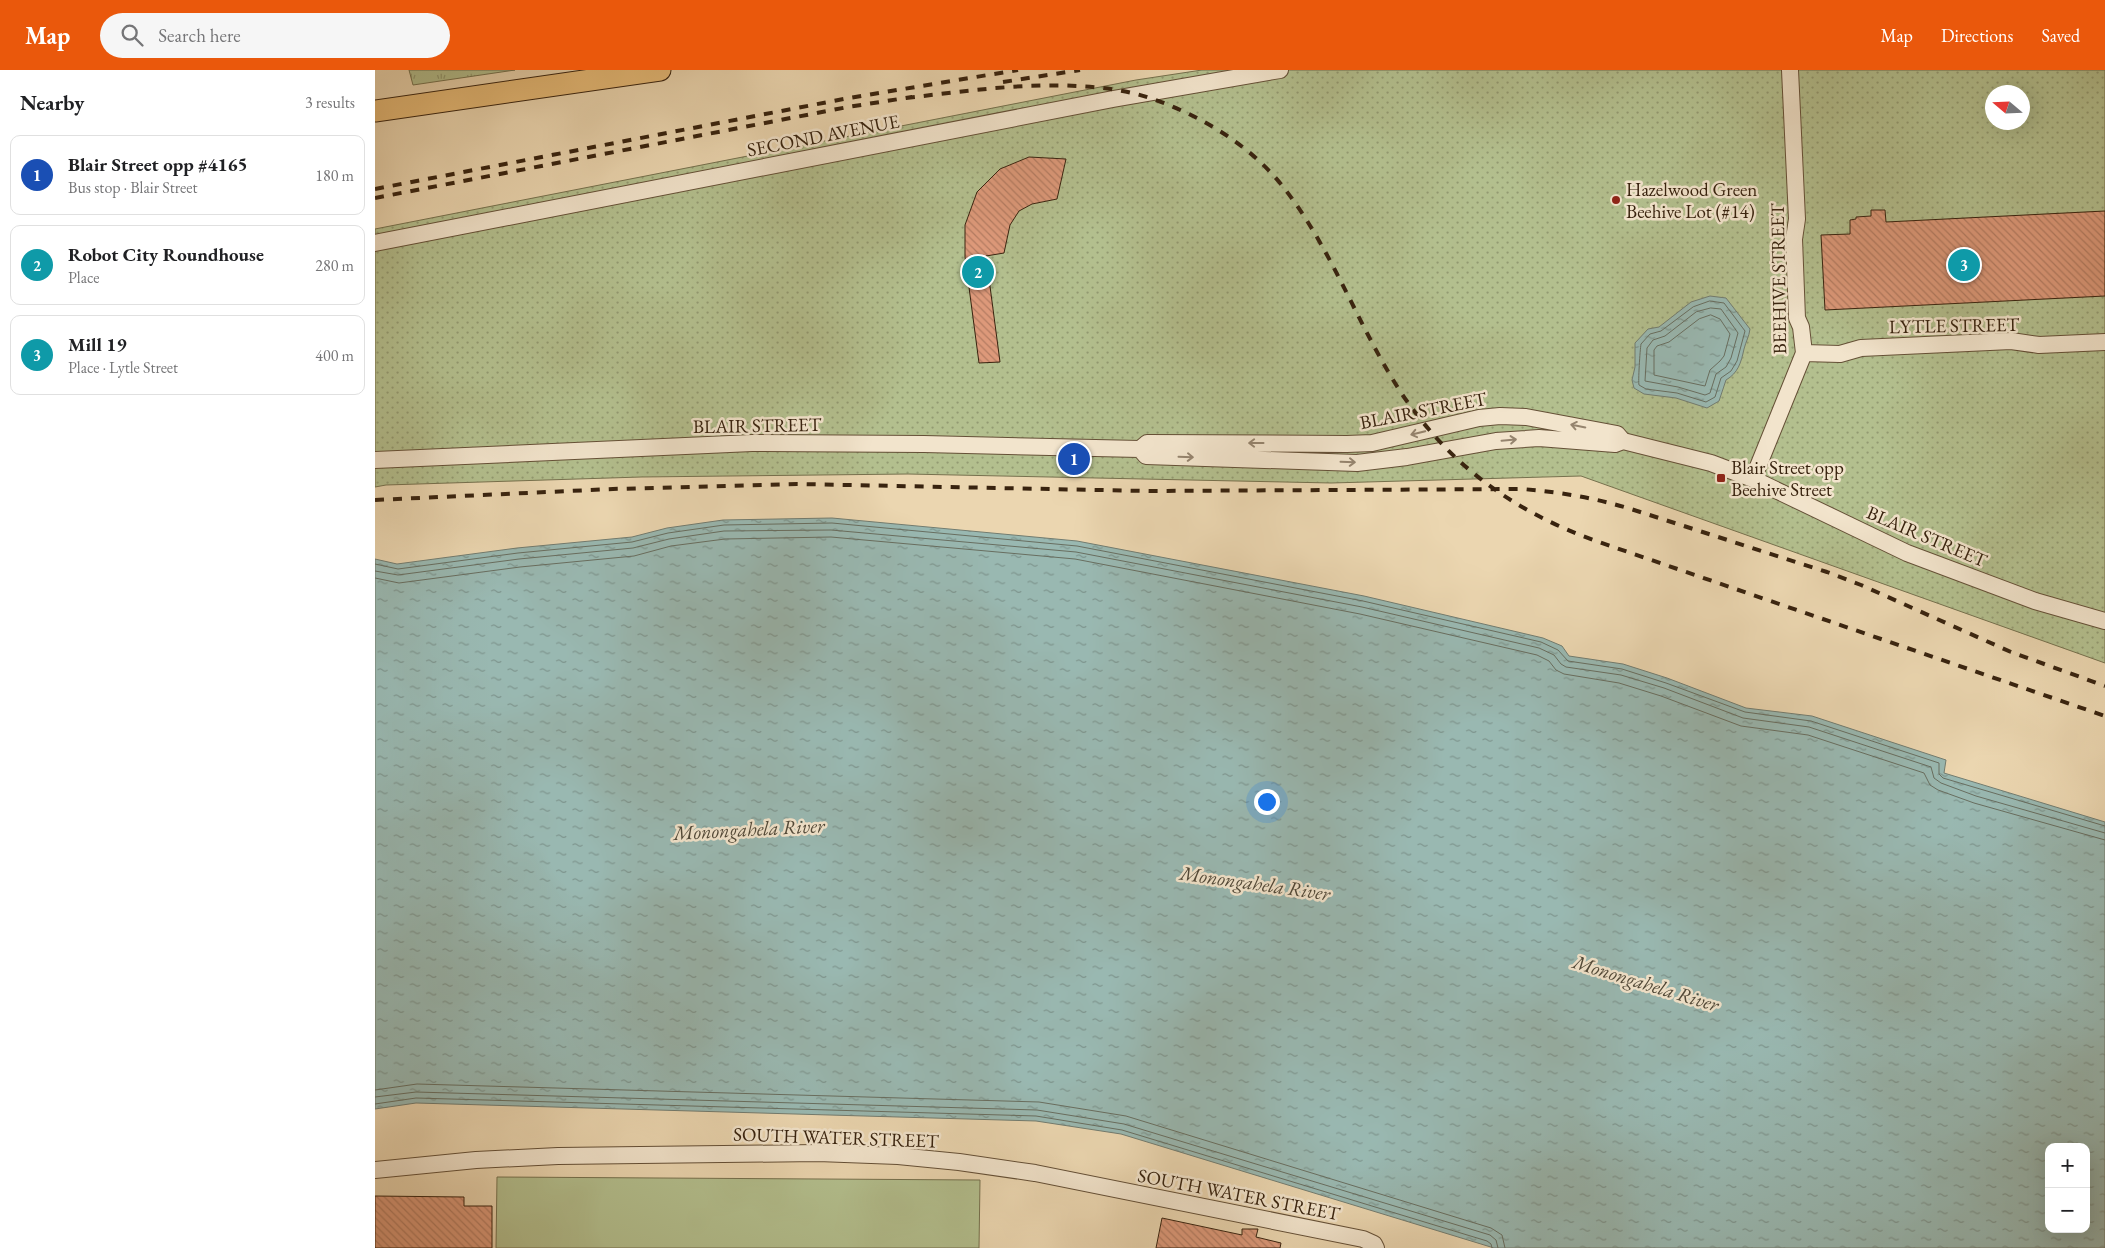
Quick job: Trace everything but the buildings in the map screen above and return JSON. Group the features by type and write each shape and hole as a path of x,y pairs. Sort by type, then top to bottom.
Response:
{"main road":[{"path":"375,111 660,70"}],"street":[{"name":"SECOND AVENUE","path":"375,243 1113,99 1280,70"},
{"name":"BEEHIVE STREET","path":"1753,478 1804,353 1801,328 1797,318 1793,239 1797,219 1797,199 1790,70"},
{"name":"LYTLE STREET","path":"1804,353 1841,354 1861,348 2011,341 2039,346 2105,342"},
{"name":"BLAIR STREET","path":"375,460 752,443 924,444 1139,449 1147,443 1372,443 1479,418 1500,416 1526,417 1617,434 1623,441"},
{"name":"BLAIR STREET","path":"1139,449 1146,456 1357,462 1522,439 1568,439 1615,444 1623,441 1711,462 1753,478 1907,552 2035,601 2105,620"},
{"name":"SOUTH WATER STREET","path":"375,1170 468,1160 558,1156 819,1153 898,1156 975,1164 1035,1173 1347,1242 1369,1242 1376,1248"}],"green space":[{"path":"409,70 515,70 413,85"},
{"path":"1202,70 2105,70 2105,663 1581,476 1331,483 908,474 641,477 386,485 375,487 375,229 1136,80"},
{"path":"497,1177 980,1180 979,1248 496,1248"}],"water":[{"path":"1710,296 1726,298 1750,329 1740,363 1736,371 1726,380 1719,401 1707,408 1676,398 1644,394 1634,388 1632,380 1635,367 1635,343 1648,329 1659,327 1691,302"},
{"name":"Monongahela River","path":"832,518 1077,541 1364,596 1543,638 1562,646 1569,656 1623,664 1667,678 1746,708 1812,716 1946,760 1944,773 2105,822 2105,1248 1494,1248 1121,1134 1036,1121 416,1103 375,1109 375,559 397,564 517,548 632,537 667,528 723,520"}],"railway":[{"path":"375,189 849,98 1018,70"},
{"path":"1003,82 1080,70"},
{"path":"906,98 1011,87 1065,85 1127,92 1146,97 1193,116 1230,138 1254,156 1275,177 1316,236 1400,391 1419,417 1462,463 1510,500 1566,529 1596,541 2105,716"},
{"path":"375,198 848,107 912,97"},
{"path":"375,500 613,489 797,484 1149,491 1536,490 1618,505 1827,572 1861,585 2011,652 2105,686"}],"place":[{"name":"Hazelwood Green Beehive Lot (#14)","path":"1616,200"},
{"name":"Mill 19","path":"1964,265"},
{"name":"Robot City Roundhouse","path":"978,272"},
{"name":"Blair Street opp #4165","path":"1074,459"},
{"name":"Blair Street opp Beehive Street","path":"1721,478"}]}
